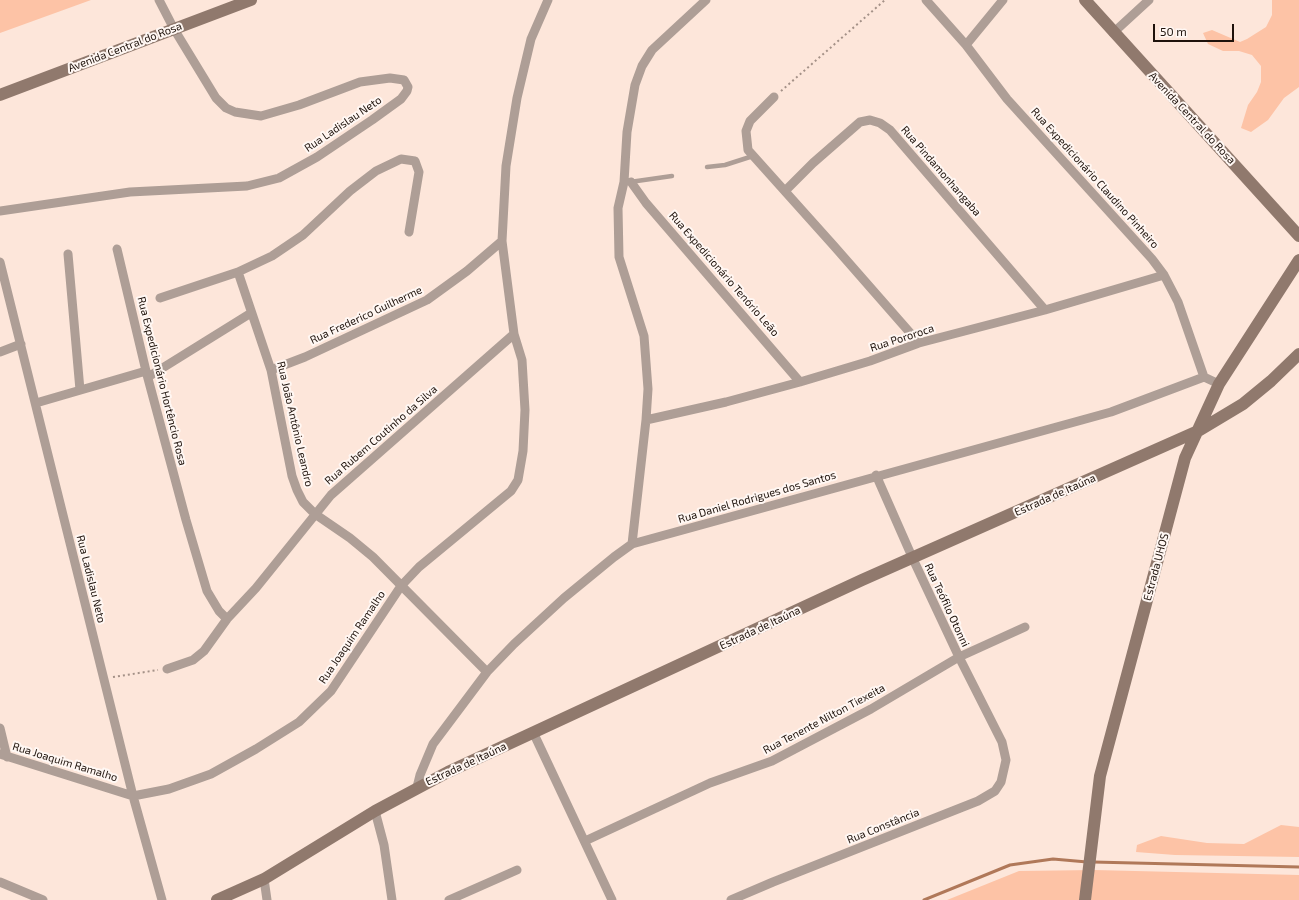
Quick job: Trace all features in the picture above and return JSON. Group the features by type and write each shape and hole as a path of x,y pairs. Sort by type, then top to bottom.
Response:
{"street":[{"path":"159,0 174,29"},
{"name":"Avenida Central do Rosa","path":"0,95 251,0"},
{"name":"Rua Joaquim Ramalho","path":"4,756 133,796 169,789 211,774 256,749 299,722 331,690 401,586 419,567 511,491 518,480 523,451 525,410 522,360 514,334 502,241 506,166 517,98 531,39 548,0"},
{"path":"632,544 648,389 644,336 619,257 618,208 628,182 627,132 635,85 642,66 652,50 706,0"},
{"name":"Rua Expedicionário Claudino Pinheiro","path":"926,0 966,45 1008,99 1122,223 1164,275 1178,302 1204,377"},
{"path":"966,45 1003,0"},
{"name":"Avenida Central do Rosa","path":"1085,0 1113,33 1299,236"},
{"path":"1113,33 1149,0"},
{"name":"Rua Ladislau Neto","path":"0,211 130,192 247,186 279,178 317,157 360,129 401,99 407,91 408,87 404,80 390,78 360,82 299,105 261,116 235,112 226,108 216,98 174,29"},
{"path":"774,97 755,116 746,132 748,150 786,191 919,343"},
{"name":"Rua Pindamonhangaba","path":"786,191 813,163 860,122 870,120 880,123 890,130 1046,310"},
{"path":"160,298 238,272 272,256 303,235 350,190 390,162 401,159 411,159 415,161 419,172 409,232"},
{"name":"Rua Expedicionário Tenório Leão","path":"628,182 800,382"},
{"name":"Rua Frederico Guilherme","path":"271,370 305,357 427,300 467,271 502,241"},
{"name":"Rua Expedicionário Hortêncio Rosa","path":"117,249 147,374 186,520 207,591 219,611 227,619"},
{"path":"68,254 80,390"},
{"name":"Estrada UHOS","path":"1086,900 1100,776 1185,458 1219,384 1299,260"},
{"name":"Rua Ladislau Neto","path":"0,262 103,678 133,796 162,900"},
{"name":"Rua João Antônio Leandro","path":"238,272 271,370 294,483 303,502 315,514 367,552 487,672"},
{"name":"Rua Pororoca","path":"646,420 726,402 800,382 919,343 1046,310 1164,275"},
{"path":"36,403 80,390 147,374 251,313"},
{"name":"Rua Rubem Coutinho da Silva","path":"167,669 193,660 204,651 227,619 256,588 331,494 514,334"},
{"path":"0,352 21,344"},
{"name":"Estrada de Itaúna","path":"217,900 264,879 417,787 862,580 913,559 1198,431 1243,404 1271,381 1299,354"},
{"path":"1204,377 1219,384"},
{"name":"Rua Daniel Rodrigues dos Santos","path":"417,787 432,744 461,704 487,672 514,644 564,598 632,544 876,475 1111,412 1204,377"},
{"name":"Rua Teófilo Otonni","path":"876,475 959,657 1002,742"},
{"name":"Rua Tenente Nilton Tiexeita","path":"585,841 710,783 772,761 871,709 959,657 1025,627"},
{"path":"0,728 4,756"},
{"path":"533,732 612,900"},
{"name":"Rua Constância","path":"731,900 978,801 995,791 1001,782 1006,760 1002,742"},
{"path":"375,811 384,845 392,900"},
{"path":"449,900 516,870"},
{"path":"264,879 267,900"},
{"path":"0,882 43,900"}],"lane":[{"path":"707,168 725,165 753,156"},
{"path":"628,182 672,176"}],"path":[{"path":"774,97 885,0"},
{"path":"103,678 167,669"}],"shaded area":[{"path":"0,0 91,0 0,33"},
{"path":"1272,0 1299,0 1299,87 1284,98 1268,120 1251,132 1241,128 1248,105 1257,92 1261,82 1261,66 1252,55 1239,51 1223,51 1208,44 1203,33 1212,30 1240,42 1247,39 1266,27 1272,15"},
{"path":"1281,825 1299,827 1299,857 1175,855 1136,852 1137,845 1161,836 1207,843 1244,844"},
{"path":"1094,870 1299,875 1299,900 947,900 1019,871"}],"waterway":[{"path":"924,900 1010,865 1053,859 1087,862"},
{"path":"1093,862 1299,867"}]}
